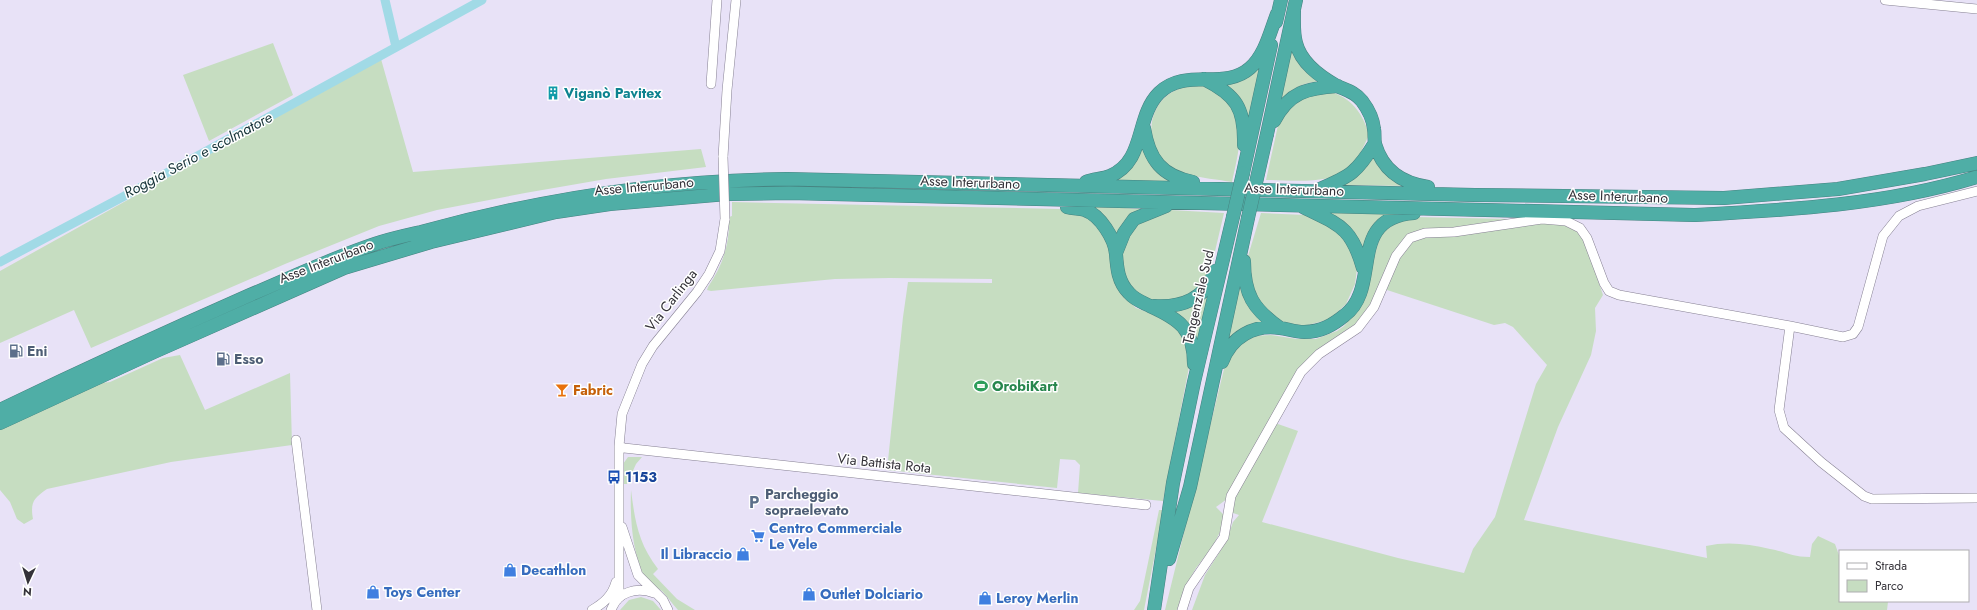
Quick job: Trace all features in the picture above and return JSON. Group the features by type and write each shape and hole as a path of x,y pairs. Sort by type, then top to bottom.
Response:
{"highway":[{"name":"Tangenziale Sud","path":"1154,607 1173,483 1194,382 1281,0"},
{"path":"1295,5 1296,42 1303,58 1314,72 1338,86 1350,90 1362,100 1372,120 1375,143 1385,165 1400,180 1474,202"},
{"path":"1154,607 1196,462 1295,5"},
{"path":"1070,186 1110,176 1128,164 1138,146 1143,122 1151,104 1164,89 1184,79 1234,77 1250,68 1261,55 1277,14"},
{"path":"1204,79 1219,87 1231,96 1239,106 1242,116 1244,139 1243,172"},
{"path":"1267,134 1279,112 1290,99 1298,93 1315,87 1338,86"},
{"path":"1143,122 1146,140 1152,156 1166,172 1182,180 1228,189"},
{"path":"1313,191 1345,178 1362,165 1375,143"},
{"name":"Asse Interurbano","path":"0,423 154,352 344,268 431,242 556,212 610,204 727,194 805,194 1060,201 1300,205 1780,195 1838,189 1977,163"},
{"name":"Asse Interurbano","path":"0,410 168,330 314,267 381,242 471,218 547,201 607,192 725,180 787,179 1313,191 1474,202 1694,214 1802,209 1920,191 1977,177"},
{"path":"1060,201 1068,208 1086,210 1094,216 1107,232 1116,253 1118,270 1123,286 1134,298 1176,320 1188,333 1194,349 1194,382"},
{"path":"1207,406 1220,367 1229,348 1236,340 1252,330 1259,328 1280,328 1305,332 1329,327 1349,312 1360,295 1370,243 1375,234 1388,221 1405,214 1474,202"},
{"path":"1116,253 1124,233 1134,219 1172,203"},
{"path":"1300,205 1337,223 1344,230 1358,252 1364,274"},
{"path":"1150,306 1185,303 1203,292 1214,276 1233,216"},
{"path":"1248,218 1244,265 1248,293 1263,315 1280,328"}],"street":[{"path":"711,84 717,0"},
{"name":"Via Carlinga","path":"617,600 620,517 619,446 622,414 642,364 653,346 697,292 709,274 720,251 726,219 723,157 727,90 736,0"},
{"path":"1885,0 1977,9"},
{"path":"1182,610 1189,588 1224,537 1231,496 1301,372 1319,354 1358,328 1374,307 1396,256 1410,238 1425,233 1454,232 1542,219 1566,221 1580,228 1587,238 1604,283 1609,291 1619,295 1843,337 1853,334 1858,327 1883,236 1899,216 1918,206 1977,191"},
{"path":"1790,326 1779,410 1784,428 1821,462 1864,496 1872,500 1977,498"},
{"path":"296,440 317,610"},
{"name":"Via Battista Rota","path":"619,446 624,448 839,473 1146,505"},
{"name":"Via Carlinga","path":"620,517 638,575 655,594 663,600 668,610"},
{"name":"Via Carlinga","path":"592,610 605,601 613,592 619,573"},
{"name":"Via Carlinga","path":"610,610 617,600 625,593 635,590 646,590 655,594"}],"green space":[{"path":"273,43 293,95 209,141 183,75"},
{"path":"1291,45 1295,57 1301,67 1310,75 1321,81 1308,83 1297,87 1278,103"},
{"path":"1264,58 1249,119 1245,110 1217,82"},
{"path":"381,59 413,172 701,149 706,167 606,179 525,193 437,210 379,226 285,264 91,348 74,310 0,343 0,271"},
{"path":"1200,82 1228,102 1234,110 1238,120 1238,151 1232,182 1193,176 1172,168 1163,161 1153,142 1151,132 1152,121 1155,111 1161,102 1169,94 1176,90"},
{"path":"1328,91 1343,97 1355,107 1366,127 1369,135 1355,162 1344,172 1323,179 1299,181 1266,180 1280,116 1295,99"},
{"path":"1142,140 1179,183 1107,182"},
{"path":"1374,151 1409,186 1337,185"},
{"path":"732,202 1061,209 1087,217 1104,235 1110,252 1114,279 1121,294 1136,308 1166,319 1184,335 1190,362 1163,501 1078,493 1080,465 1075,460 1060,459 1057,488 887,470 908,282 992,283 992,279 835,279 711,291 707,290 722,262 727,245 729,217 732,216"},
{"path":"1090,206 1141,209 1117,238"},
{"path":"1170,210 1224,213 1212,264 1203,286 1183,300 1152,300 1142,297 1134,290 1127,280 1120,258 1122,247 1138,223"},
{"path":"1323,211 1398,213 1364,250"},
{"path":"1261,213 1306,215 1323,220 1345,238 1357,269 1355,284 1346,304 1330,319 1301,327 1285,323 1275,318 1259,303 1249,276 1248,256"},
{"path":"1414,217 1511,219 1408,238 1372,306 1356,327 1317,353 1227,499 1216,507 1223,514 1223,526 1213,546 1196,568 1185,587 1177,610 1165,610 1225,365 1241,343 1253,336 1271,335 1297,339 1316,339 1337,331 1344,326 1359,308 1381,233 1396,223"},
{"path":"1534,223 1562,223 1574,228 1583,235 1603,295 1595,308 1596,331 1591,355 1558,427 1524,520 1707,558 1706,546 1730,543 1810,557 1812,544 1818,536 1835,544 1839,555 1839,602 1888,602 1887,610 1192,610 1205,575 1226,542 1233,522 1239,515 1230,512 1233,497 1275,423 1298,431 1262,522 1398,558 1464,573 1473,549 1495,517 1536,384 1547,365 1513,327 1505,323 1494,325 1384,289 1397,257 1411,240 1425,235"},
{"path":"1240,284 1268,324 1227,343"},
{"path":"1209,293 1199,345 1165,311"},
{"path":"180,355 205,410 290,373 292,445 171,462 47,489 34,501 32,508 33,519 24,524 17,519 10,502 0,490 0,429 101,383 110,382 163,358"},
{"path":"628,457 642,457 636,464 627,484 623,484 623,464"},
{"path":"631,490 638,531 646,550 658,569 653,574 677,599 695,610 678,610 662,591 645,578 637,558 633,535"},
{"path":"1159,510 1162,510 1160,528 1144,610 1134,610 1140,601"},
{"path":"641,597 653,601 661,610 620,610 629,600"}],"waterway":[{"path":"385,0 396,47"},
{"name":"Roggia Serio e scolmatore","path":"0,262 132,192 482,0"}],"place":[{"name":"Viganò Pavitex","path":"553,93"},
{"name":"Eni","path":"16,351"},
{"name":"Esso","path":"223,359"},
{"name":"OrobiKart","path":"981,386"},
{"name":"Fabric","path":"562,390"},
{"name":"1153","path":"614,477"},
{"name":"Parcheggio sopraelevato","path":"754,502"},
{"name":"Centro Commerciale Le Vele","path":"758,536"},
{"name":"Il Libraccio","path":"743,554"},
{"name":"Decathlon","path":"510,570"},
{"name":"Toys Center","path":"373,592"},
{"name":"Outlet Dolciario","path":"809,594"},
{"name":"Leroy Merlin","path":"985,598"}]}
